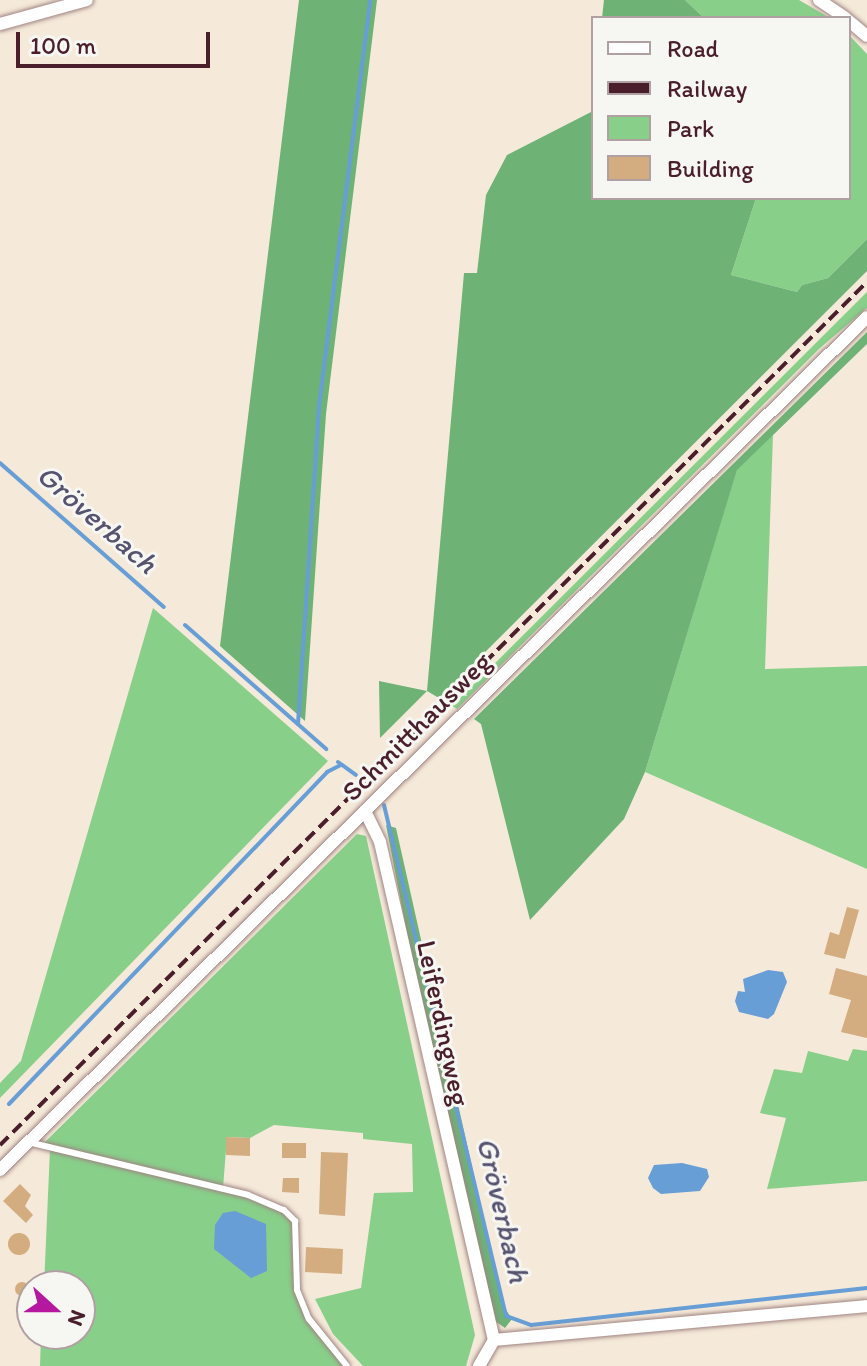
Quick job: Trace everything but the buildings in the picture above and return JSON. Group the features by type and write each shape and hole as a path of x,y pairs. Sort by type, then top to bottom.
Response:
{"street":[{"path":"0,24 87,0"},
{"path":"819,0 843,16"},
{"path":"851,22 867,36"},
{"name":"Schmitthausweg","path":"0,1170 867,317"},
{"name":"Leiferdingweg","path":"365,811 380,842 494,1340"},
{"path":"479,1366 494,1340 867,1306"}],"lane":[{"path":"28,1142 248,1195 284,1210 295,1221 297,1290 309,1319 347,1366"}],"green space":[{"path":"299,0 377,0 326,414 305,721 220,646"},
{"path":"604,0 685,0 702,16 602,16"},
{"path":"685,0 799,0 827,16 702,16"},
{"path":"851,37 867,54 867,239 828,278 802,285 797,292 731,275 755,200 851,200"},
{"path":"591,112 591,200 755,200 731,275 797,292 802,285 828,278 867,239 867,271 439,698 427,691 464,273 477,273 486,195 507,155"},
{"path":"867,292 867,308 820,348 457,709 452,706"},
{"path":"867,332 867,344 737,470 645,772 624,819 530,920 481,724 474,719"},
{"path":"773,434 765,669 867,666 867,869 645,772 737,469"},
{"path":"153,608 328,761 0,1098 0,1083 21,1061"},
{"path":"379,681 427,691 380,738"},
{"path":"386,825 396,828 503,1305 512,1319 505,1328 495,1321 423,1015"},
{"path":"357,834 366,836 475,1335 466,1366 363,1366 333,1334 315,1299 361,1288 374,1193 413,1192 412,1144 363,1139 363,1133 274,1125 250,1138 227,1137 223,1188 284,1210 295,1221 297,1290 309,1319 347,1366 40,1366 40,1350 96,1350 96,1270 45,1270 50,1149 41,1146"},
{"path":"853,1049 867,1051 867,1181 767,1189 786,1118 760,1113 774,1069 802,1073 808,1051 848,1061"}],"water":[{"path":"768,970 783,972 787,982 774,1014 768,1019 739,1012 735,1001 738,991 745,992 743,979"},
{"path":"682,1163 707,1169 709,1177 700,1191 661,1194 653,1188 648,1178 654,1165"},
{"path":"235,1211 266,1224 267,1271 251,1278 214,1249 215,1225 223,1213"}],"waterway":[{"path":"298,724 319,406 370,0"},
{"name":"Gröverbach","path":"0,463 164,607"},
{"name":"Gröverbach","path":"185,625 326,749"},
{"name":"Gröverbach","path":"338,762 356,775"},
{"name":"Gröverbach","path":"9,1104 327,772 341,765"},
{"name":"Gröverbach","path":"384,805 506,1316 531,1325 867,1288"}],"railway":[{"path":"0,1145 867,282"}]}
